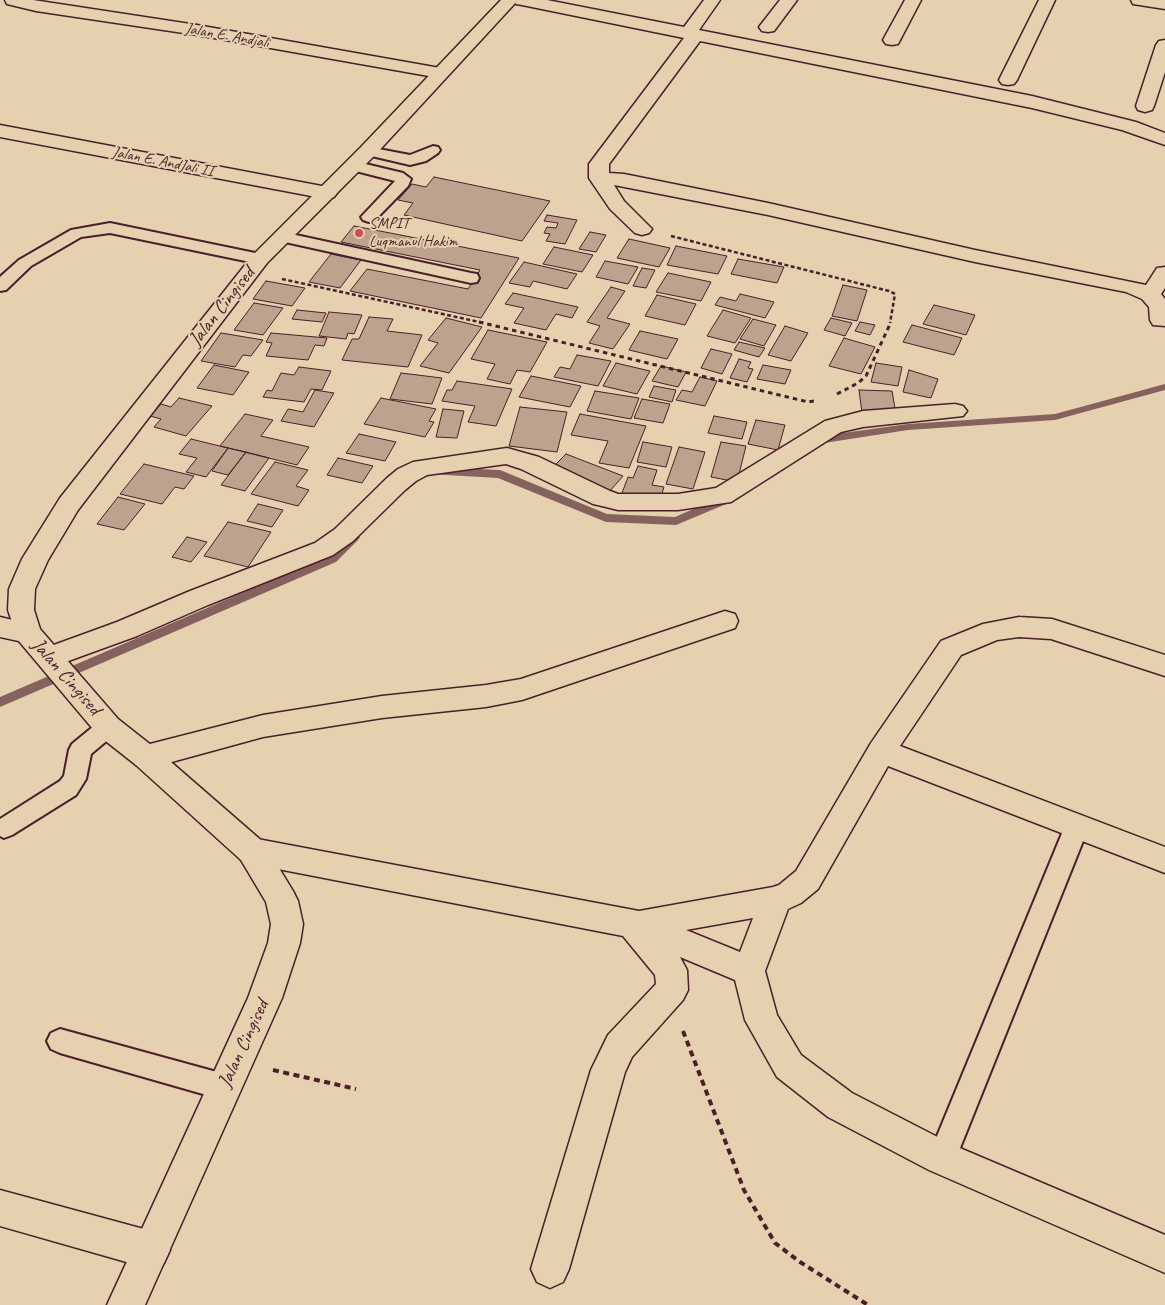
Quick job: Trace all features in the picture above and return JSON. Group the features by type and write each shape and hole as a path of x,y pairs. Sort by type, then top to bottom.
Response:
{"street":[{"name":"Jalan E. Andjali","path":"13,0 36,6 197,30 440,73"},
{"name":"Jalan Cingised","path":"126,1305 265,998 278,966 287,924 278,894 252,852 146,756 108,727 28,633 21,610 22,589 35,559 65,511 112,447 255,266 510,0"},
{"path":"522,0 1032,102 1129,126 1165,139"},
{"path":"642,229 617,205 599,178 599,164 692,35 712,0"},
{"path":"768,27 789,0"},
{"path":"892,40 913,0"},
{"path":"1008,80 1047,0"},
{"path":"1139,0 1165,4"},
{"path":"1145,106 1165,45"},
{"name":"Jalan E. AndJali II","path":"0,131 326,193"},
{"path":"599,178 624,180 768,209 975,256 1132,287 1150,294 1160,307 1161,320"},
{"path":"1150,294 1165,273"},
{"path":"58,666 127,630 199,598 324,550 344,535 396,484 407,475 422,468 507,456 530,463 602,498 618,502 678,502 722,496 833,426 864,419 955,412"},
{"path":"146,756 262,726 382,707 486,696 522,689 724,620"},
{"path":"0,626 28,633"},
{"path":"635,924 775,900 790,894 807,880 881,751 951,648 993,631 1019,627 1052,629 1165,666"},
{"path":"881,751 1165,860"},
{"path":"252,852 405,878 635,924 748,971"},
{"path":"775,900 748,971 762,1020 790,1066 840,1105 942,1158 1165,1254"},
{"path":"550,1269 608,1070 620,1046 670,990 673,978 671,970 635,924"},
{"path":"0,1208 151,1250"}],"lane":[{"path":"360,158 410,160 421,158 433,150"},
{"path":"360,158 403,179 403,183 369,217"},
{"path":"0,286 25,263 77,233 110,228 255,266"},
{"path":"282,236 471,278"},
{"path":"4,828 72,784 80,750 108,727"},
{"path":"942,1158 1078,826"},
{"path":"60,1041 230,1074"}],"path":[{"path":"642,229 895,294 891,322 866,376 858,383 830,398"},
{"path":"255,266 711,376 808,402 815,400"},
{"path":"670,990 690,1053 744,1190 775,1243 800,1262 868,1305"},
{"path":"230,1074 356,1089"}],"building":[{"path":"434,177 550,201 522,241 404,215 413,203 398,200 412,184 426,187"},
{"path":"547,215 577,220 565,244 546,241 550,234 544,233 547,227 556,228 558,223 544,221"},
{"path":"354,226 519,258 481,318 350,291 367,269 468,289 480,270 341,242"},
{"path":"590,232 606,235 596,252 579,249"},
{"path":"629,239 670,248 659,267 617,258"},
{"path":"676,246 727,256 718,274 667,265"},
{"path":"554,247 593,255 582,272 543,264"},
{"path":"331,254 361,260 340,288 309,282"},
{"path":"738,259 784,267 777,283 731,274"},
{"path":"605,261 638,267 628,284 596,277"},
{"path":"524,262 577,274 567,289 533,281 530,287 509,283"},
{"path":"642,268 655,270 646,288 633,286"},
{"path":"668,273 711,282 701,301 656,292"},
{"path":"266,281 305,288 292,306 253,299"},
{"path":"843,285 867,290 857,321 832,316"},
{"path":"611,287 625,291 607,318 630,324 613,349 589,343 600,326 587,322"},
{"path":"513,293 578,307 572,318 556,314 546,330 514,323 524,308 505,304"},
{"path":"740,294 774,302 765,318 715,305 720,297 736,301"},
{"path":"657,295 696,304 685,325 645,316"},
{"path":"254,303 283,308 263,335 234,330"},
{"path":"934,305 975,315 966,335 923,324"},
{"path":"297,310 326,313 322,322 292,319"},
{"path":"723,310 751,318 735,343 707,336"},
{"path":"329,312 362,315 354,334 348,333 346,339 319,336"},
{"path":"369,317 393,319 387,331 422,335 408,367 342,360 352,339 359,339"},
{"path":"446,318 482,327 449,373 420,366 438,343 428,340"},
{"path":"831,318 852,323 845,336 824,330"},
{"path":"753,319 776,325 764,346 740,339"},
{"path":"860,322 875,325 870,335 855,331"},
{"path":"912,325 962,338 954,355 903,342"},
{"path":"785,326 808,333 791,361 768,355"},
{"path":"488,330 547,342 530,372 517,370 510,384 487,379 495,364 471,359"},
{"path":"640,331 678,339 667,359 629,350"},
{"path":"221,333 263,340 251,356 243,355 235,367 201,361"},
{"path":"271,333 327,338 324,346 315,345 308,360 266,356 272,343 266,342"},
{"path":"844,338 875,347 861,374 829,366"},
{"path":"739,342 765,348 759,357 734,350"},
{"path":"711,349 732,354 722,374 701,368"},
{"path":"577,355 611,361 598,386 554,377 560,367 570,369"},
{"path":"739,359 751,362 748,368 753,369 747,382 730,378"},
{"path":"616,363 650,371 637,394 603,386"},
{"path":"876,363 902,367 898,386 871,382"},
{"path":"214,365 249,372 233,395 197,388"},
{"path":"763,365 791,370 785,384 757,379"},
{"path":"661,366 686,372 678,387 652,381"},
{"path":"299,367 331,371 322,390 311,389 304,402 263,397 267,390 272,391 281,373 294,375"},
{"path":"909,370 938,379 931,398 903,392"},
{"path":"401,373 442,378 432,404 390,399"},
{"path":"531,376 581,386 570,407 519,397"},
{"path":"700,377 717,381 705,406 676,400 682,390 692,392"},
{"path":"457,381 512,389 496,426 468,422 475,406 442,401 447,390 452,390"},
{"path":"654,386 676,390 672,402 649,397"},
{"path":"315,390 334,393 314,427 281,421 288,409 303,412"},
{"path":"859,390 892,391 896,414 862,413"},
{"path":"595,391 639,398 631,419 587,411"},
{"path":"179,398 212,406 186,436 154,427 161,419 150,416 161,404 171,407"},
{"path":"381,398 436,409 429,421 434,422 425,437 364,424"},
{"path":"642,399 670,404 663,423 634,418"},
{"path":"520,407 567,412 557,452 509,446"},
{"path":"443,409 464,411 457,438 436,437"},
{"path":"245,414 273,420 261,436 309,447 297,465 220,446"},
{"path":"580,414 646,426 629,468 599,463 608,441 571,435"},
{"path":"714,416 747,422 742,439 708,433"},
{"path":"756,420 785,425 778,450 748,444"},
{"path":"359,434 396,442 385,461 346,453"},
{"path":"191,439 228,448 206,477 186,472 197,458 179,454"},
{"path":"643,442 672,447 666,467 637,462"},
{"path":"721,442 746,446 737,482 711,477"},
{"path":"679,447 705,452 693,489 666,484"},
{"path":"228,448 246,452 228,475 212,471"},
{"path":"246,452 269,458 245,491 221,485"},
{"path":"566,454 623,476 609,492 551,469"},
{"path":"338,458 373,466 362,483 327,475"},
{"path":"275,462 308,470 296,486 309,490 298,506 251,494"},
{"path":"144,464 194,476 184,489 175,487 162,504 120,494"},
{"path":"638,466 657,470 652,485 664,487 660,500 622,493 628,477 633,478"},
{"path":"118,497 145,504 124,530 97,524"},
{"path":"258,504 283,510 272,527 247,521"},
{"path":"228,522 271,532 248,567 204,556"},
{"path":"187,537 207,542 191,562 172,557"}],"waterway":[{"path":"814,445 821,440 908,427 1055,417 1165,387"},
{"path":"433,471 500,474 606,518 676,521 727,499"},
{"path":"0,702 332,559 354,537"}],"place":[{"name":"SMPIT Luqmanul Hakim","path":"359,233"}]}
